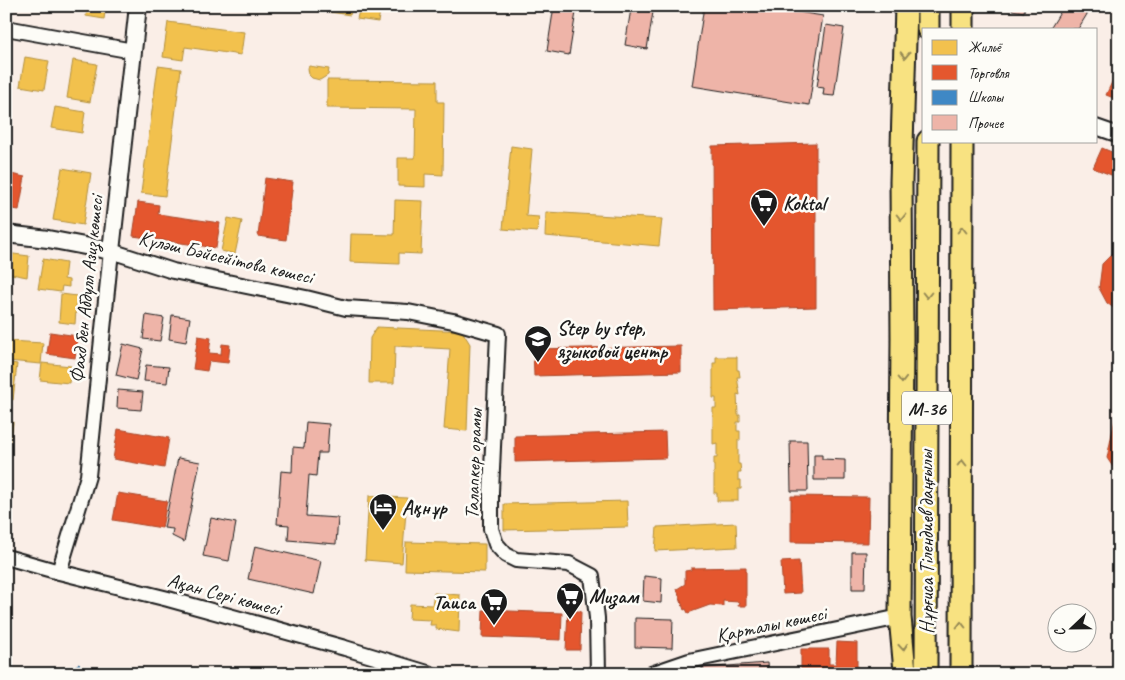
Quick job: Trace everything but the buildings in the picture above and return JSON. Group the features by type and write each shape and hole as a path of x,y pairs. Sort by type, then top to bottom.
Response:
{"main road":[{"path":"906,6 901,181 900,617 905,670 908,674"},
{"path":"928,6 928,28"},
{"path":"963,6 963,28"},
{"name":"Нұрғиса Тілендиев даңғылы","path":"926,674 928,142"},
{"name":"Нұрғиса Тілендиев даңғылы","path":"961,674 962,142"},
{"path":"927,263 934,270 943,273 962,268"},
{"path":"901,576 926,518"}],"street":[{"name":"Фахд бен Абдулл Азиз көшесі","path":"59,572 88,476 138,6"},
{"path":"6,28 133,51"},
{"path":"1098,128 1119,135"},
{"name":"Күләш Бәйсейітова көшесі","path":"6,234 48,239 111,251 174,271 346,308 408,312"},
{"name":"Талапкер орамы","path":"408,312 453,321 498,334 491,483 491,529 496,544 506,555 516,560 568,564 592,576 597,618 598,674"},
{"name":"Ақан Сері көшесі","path":"6,557 168,599 431,674"},
{"name":"Қарталы көшесі","path":"651,674 689,661 900,617"}],"place":[{"name":"Koktal","path":"764,227"},
{"name":"Step by step, языковой центр","path":"538,363"},
{"name":"Ақнұр","path":"383,531"},
{"name":"Мизам","path":"570,620"},
{"name":"Таиса","path":"494,626"}]}
